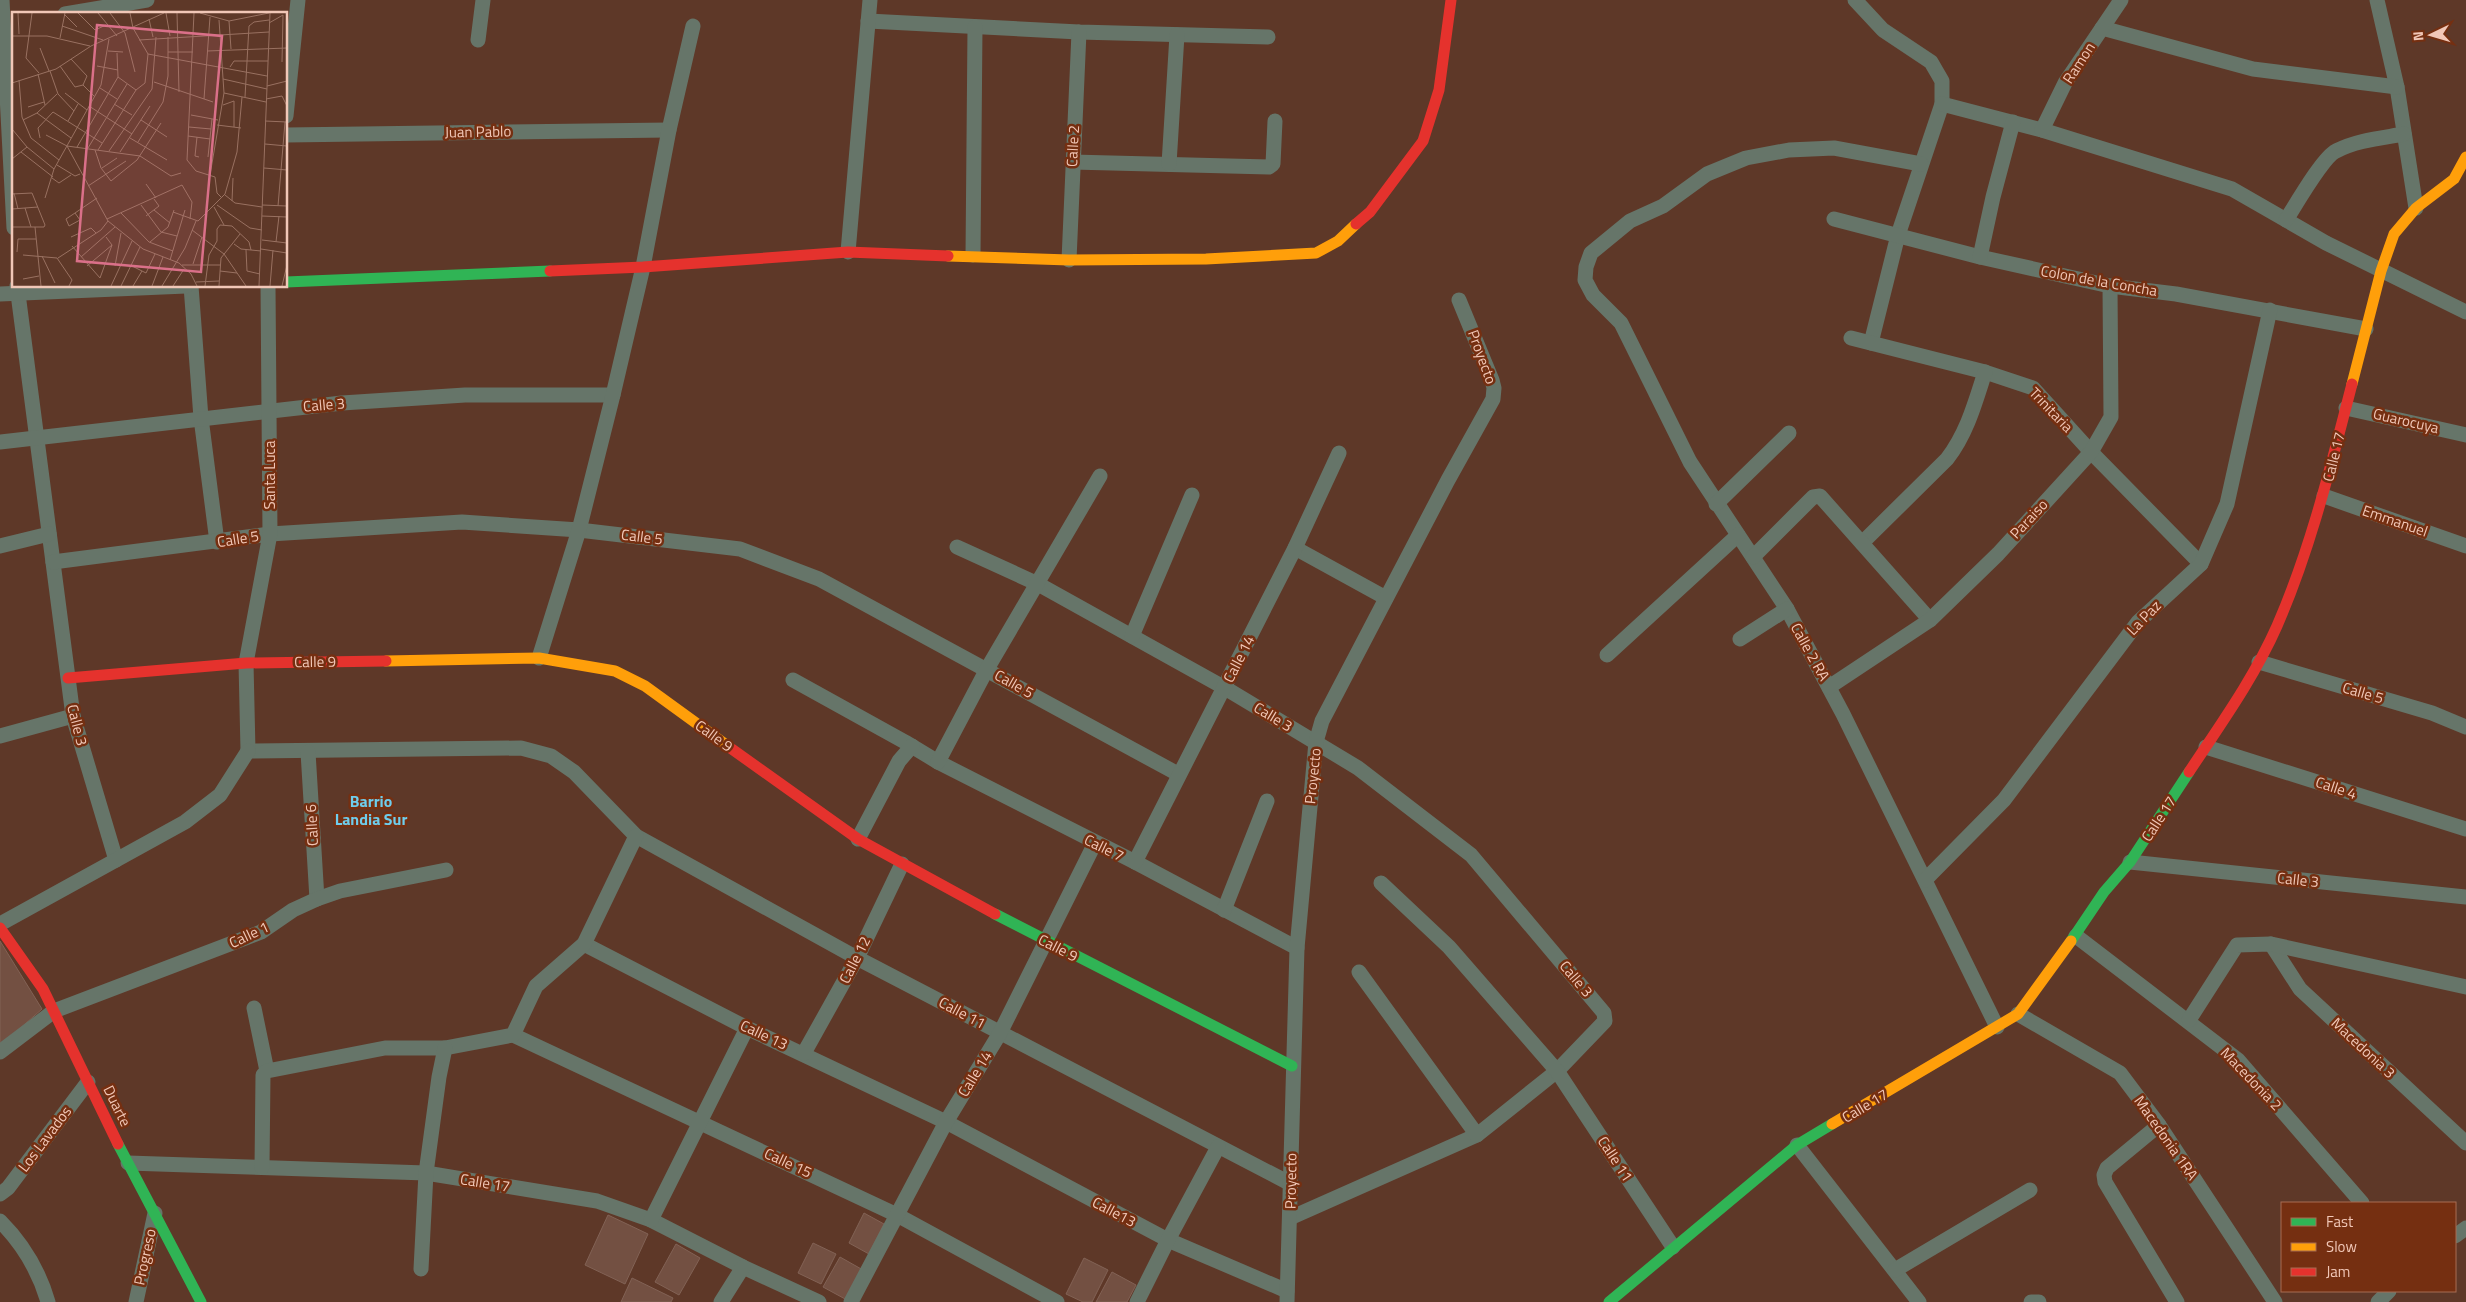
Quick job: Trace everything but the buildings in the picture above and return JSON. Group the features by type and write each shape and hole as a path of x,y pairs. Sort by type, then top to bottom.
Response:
{"street":[{"path":"2,0 6,24 8,146 12,201"},
{"path":"76,12 147,0"},
{"path":"288,97 298,0"},
{"path":"478,40 483,0"},
{"path":"848,252 870,0"},
{"path":"288,282 643,267 848,252 973,255 1068,260 1206,259 1316,253 1338,241 1370,212 1423,141 1440,90 1451,0"},
{"path":"1854,0 1883,30 1931,62 1942,81 1942,104 1898,235 1871,343"},
{"name":"Ramon","path":"2042,130 2065,83 2121,0"},
{"path":"2377,0 2397,87 2416,208"},
{"path":"868,21 1079,32 1268,37"},
{"path":"539,658 579,530 613,394 643,267 669,130 693,26"},
{"path":"973,255 975,27"},
{"path":"2102,28 2252,69 2397,87"},
{"name":"Calle 2","path":"1068,260 1079,32"},
{"path":"1169,164 1177,35"},
{"path":"1942,104 2042,130 2232,188 2326,244 2466,312"},
{"path":"1072,162 1272,166 1275,121"},
{"path":"1980,257 1992,197 2013,122"},
{"name":"Juan Pablo","path":"288,135 669,130"},
{"path":"2286,220 2307,187 2334,151 2365,140 2404,134"},
{"name":"Calle 2 RA","path":"1921,164 1834,148 1789,150 1738,161 1706,174 1663,206 1630,221 1591,254 1586,267 1585,280 1593,295 1624,328 1690,462 1787,609 1829,687 1997,1026"},
{"name":"Calle 17","path":"1609,1302 1797,1146 2018,1014 2076,936 2104,892 2130,862 2248,683 2259,662 2277,626 2324,496 2381,270 2394,234 2416,208 2460,183 2466,157"},
{"name":"Colon de la Concha","path":"1834,219 1980,257 2110,286 2176,294 2366,329"},
{"name":"Paraiso","path":"1829,687 1930,620 1998,554 2091,452 2111,416 2110,286"},
{"path":"0,294 18,290 102,288"},
{"path":"191,288 201,418 216,542"},
{"name":"Santa Luca","path":"248,751 246,663 270,534 268,288"},
{"name":"Calle 3","path":"18,290 73,716 116,860"},
{"name":"Proyecto","path":"1287,1297 1296,948 1316,742 1322,721 1493,399 1494,388 1492,380 1460,300"},
{"name":"La Paz","path":"1925,880 2004,800 2138,622 2201,564 2227,504 2270,310"},
{"name":"Trinitaria","path":"1851,338 1985,372 2033,388 2091,452 2201,564"},
{"path":"1862,543 1958,446 1985,372"},
{"name":"Calle 3","path":"0,442 270,409 465,395 613,394"},
{"name":"Guarocuya","path":"2346,408 2466,435"},
{"path":"1716,504 1789,433"},
{"name":"Calle 14","path":"1135,862 1178,774 1225,688 1340,453"},
{"path":"938,762 986,669 1038,584 1100,476"},
{"path":"1132,636 1192,494"},
{"path":"1753,557 1817,495 1930,620"},
{"name":"Emmanuel","path":"2324,496 2466,546"},
{"name":"Calle 5","path":"53,562 270,534 462,522 579,530 740,549 819,579 1178,774"},
{"path":"0,546 49,534"},
{"path":"1607,655 1738,535"},
{"name":"Calle 3","path":"957,547 1038,584 1225,688 1316,742 1358,768 1471,854 1604,1013 1605,1021 1557,1070"},
{"path":"1295,548 1386,598"},
{"path":"1740,639 1787,609"},
{"name":"Calle 9","path":"68,678 246,663 539,658 614,671 645,686 858,839 1046,942 1292,1066"},
{"name":"Calle 5","path":"2259,662 2432,713 2466,727"},
{"name":"Calle 7","path":"793,680 938,762 1135,862 1296,948"},
{"path":"0,736 73,716"},
{"path":"858,839 899,761 912,746"},
{"name":"Calle 4","path":"2206,747 2466,830"},
{"name":"Calle 11","path":"248,751 308,752 521,748 551,756 574,772 636,836 857,958 1291,1184"},
{"path":"0,924 185,822 220,795 248,751"},
{"name":"Calle 6","path":"308,752 316,899"},
{"path":"1224,910 1267,801"},
{"path":"262,1167 261,1080 267,1071 385,1048 446,1048 513,1035 536,986 584,944 636,836"},
{"name":"Calle 14","path":"851,1302 946,1122 1000,1033 1095,843"},
{"name":"Calle 3","path":"2130,862 2466,898"},
{"name":"Calle 12","path":"804,1053 857,958 902,864"},
{"name":"Calle 1","path":"0,1052 54,1011 261,932 293,910 316,899 340,891 446,870"},
{"name":"Calle 11","path":"1382,883 1449,947 1557,1070 1673,1247"},
{"name":"Duarte","path":"0,928 43,989 128,1163 201,1302"},
{"name":"Macedonia 2","path":"2076,936 2189,1020 2238,1060 2361,1202"},
{"name":"Calle 13","path":"584,944 747,1028 804,1053 946,1122"},
{"path":"2189,1020 2237,945 2271,944 2466,986"},
{"name":"Macedonia 3","path":"2271,944 2300,988 2466,1143"},
{"path":"1359,972 1477,1135"},
{"path":"254,1008 267,1071"},
{"name":"Macedonia 1RA","path":"2018,1014 2120,1073 2159,1125 2275,1302"},
{"path":"651,1220 747,1028"},
{"name":"Calle 15","path":"513,1035 897,1215 1056,1302"},
{"path":"422,1269 426,1173 439,1077 446,1048"},
{"path":"1290,1218 1477,1135 1557,1070"},
{"name":"Los Lavados","path":"0,1194 8,1188 88,1082"},
{"name":"Calle13","path":"946,1122 1168,1240 1287,1297"},
{"path":"2159,1125 2107,1168 2104,1174 2105,1182 2176,1302"},
{"path":"1797,1146 1919,1302"},
{"path":"1137,1302 1218,1147"},
{"name":"Calle 17","path":"128,1163 426,1173 597,1201 651,1220 819,1302"},
{"path":"1895,1270 2030,1190"},
{"name":"Progreso","path":"136,1302 155,1213"},
{"path":"0,1221 16,1238 42,1279 48,1302"},
{"path":"722,1302 744,1267"},
{"path":"2378,1302 2388,1292"},
{"path":"2031,1302 2039,1302"}],"traffic: fast":[{"path":"288,282 550,271"},
{"path":"2071,941 2104,892 2130,862 2189,772"},
{"path":"995,914 1292,1066"},
{"path":"1609,1302 1797,1145 1832,1124"},
{"path":"118,1144 201,1302"}],"traffic: slow":[{"path":"2352,384 2381,271 2394,234 2416,208 2454,179 2466,157"},
{"path":"948,256 1069,260 1206,259 1316,253 1338,241 1356,224"},
{"path":"386,661 539,658 615,671 645,686 729,747"},
{"path":"1832,1124 2018,1014 2071,941"}],"traffic: jam":[{"path":"1356,224 1370,212 1423,141 1439,90 1451,0"},
{"path":"550,271 643,267 848,252 948,256"},
{"path":"2189,772 2247,683 2277,626 2310,537 2352,384"},
{"path":"68,678 246,663 386,661"},
{"path":"729,747 858,839 995,914"},
{"path":"0,928 43,989 118,1144"}],"district":[{"name":"Barrio Landia Sur","path":"371,810"}]}
